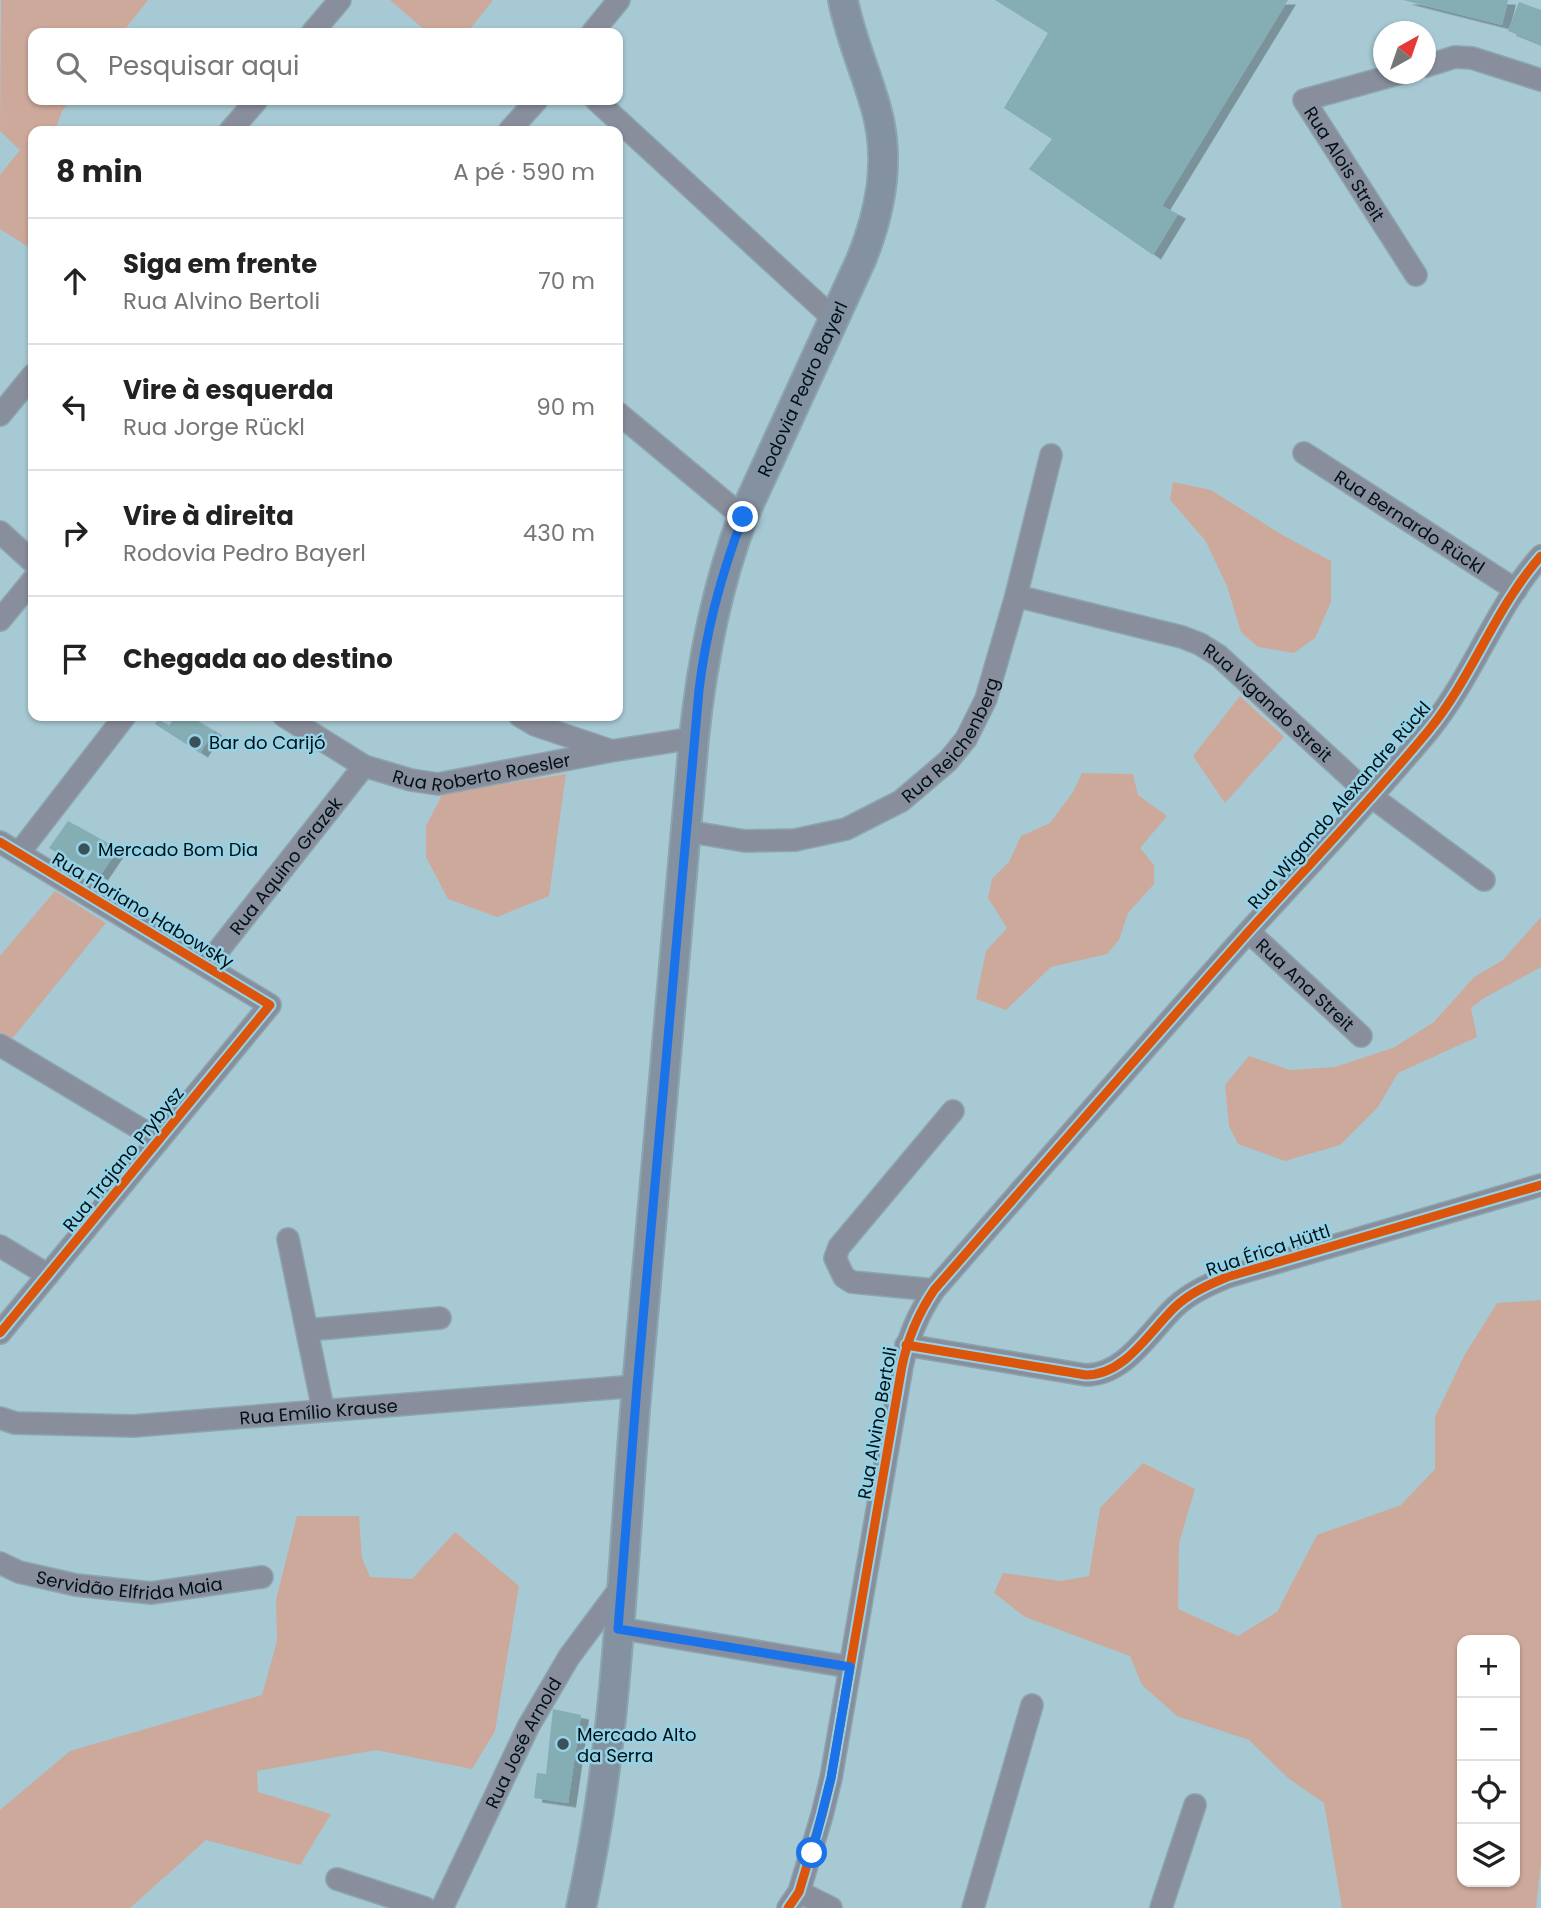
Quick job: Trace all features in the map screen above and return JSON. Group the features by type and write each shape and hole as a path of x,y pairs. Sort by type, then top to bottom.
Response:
{"main road":[{"name":"Rodovia Pedro Bayerl","path":"581,1908 593,1854 607,1759 694,738 707,638 743,517 870,239 879,208 883,178 881,133 877,111 843,0"}],"street":[{"path":"316,28 340,0"},
{"path":"596,28 619,0"},
{"path":"1436,63 1455,57 1472,58 1541,80"},
{"name":"Rua Alois Streit","path":"1373,81 1304,100 1416,275"},
{"path":"234,126 253,105"},
{"path":"514,126 532,105"},
{"path":"601,105 834,319"},
{"path":"0,415 28,381"},
{"path":"623,417 743,517"},
{"name":"Rua Bernardo Rückl","path":"1304,453 1516,590"},
{"name":"Rua Reichenberg","path":"686,831 745,841 795,840 846,829 901,801 948,761 966,739 986,699 1016,596 1051,455"},
{"path":"0,532 28,557"},
{"name":"Rua Wigando Alexandre Rückl","path":"1249,932 1432,727 1453,697 1516,590 1541,556"},
{"path":"0,620 28,586"},
{"name":"Rua Vigando Streit","path":"1016,596 1182,637 1200,644 1219,656 1372,797 1484,880"},
{"path":"19,853 121,721"},
{"name":"Rua Roberto Roesler","path":"292,721 364,766 411,780 438,784 694,738"},
{"path":"528,721 611,751"},
{"name":"Rua Aquino Grazek","path":"206,966 364,766"},
{"name":"Rua Floriano Habowsky","path":"0,842 270,1005"},
{"name":"Rua Ana Streit","path":"1249,932 1361,1036"},
{"name":"Rua Alvino Bertoli","path":"794,1900 822,1815 906,1345 914,1325 934,1290 1249,932"},
{"name":"Rua Trajano Prybysz","path":"0,1334 270,1005"},
{"path":"0,1045 159,1140"},
{"path":"934,1290 852,1282 844,1277 835,1258 839,1247 953,1111"},
{"name":"Rua Érica Hüttl","path":"906,1345 1086,1375 1100,1375 1114,1369 1176,1306 1195,1291 1211,1284 1541,1185"},
{"path":"288,1239 323,1409"},
{"path":"0,1246 48,1275"},
{"path":"307,1330 440,1318"},
{"name":"Rua Emílio Krause","path":"0,1418 15,1423 108,1427 637,1386"},
{"name":"Servidão Elfrida Maia","path":"0,1563 19,1572 76,1585 151,1593 262,1577"},
{"name":"Rua José Arnold","path":"442,1908 528,1727 569,1657 621,1587"},
{"path":"618,1629 850,1667"},
{"path":"973,1908 1032,1705"},
{"path":"1161,1908 1195,1805"},
{"path":"337,1879 425,1908"},
{"path":"794,1900 831,1908"}],"shaded area":[{"path":"1,0 148,0 126,28 28,28 28,105 67,105 57,126 28,126 28,247 0,229 0,175 20,150 0,131"},
{"path":"390,0 493,0 471,28 422,28"},
{"path":"1173,482 1211,490 1284,536 1331,561 1331,602 1315,638 1294,653 1258,647 1241,632 1227,586 1205,540 1170,500"},
{"path":"1240,696 1284,737 1225,803 1193,756"},
{"path":"1082,773 1133,774 1138,795 1167,816 1140,848 1154,865 1154,884 1128,913 1119,940 1107,954 1051,967 1006,1010 976,999 986,951 1007,928 988,898 992,879 1009,862 1021,836 1050,823 1073,792"},
{"path":"566,774 549,896 497,917 448,899 426,857 426,826 443,793"},
{"path":"55,891 106,923 12,1039 0,1032 0,956"},
{"path":"1541,917 1541,967 1471,1008 1477,1037 1398,1073 1378,1107 1340,1145 1285,1161 1238,1144 1229,1126 1225,1085 1249,1056 1290,1070 1335,1067 1393,1048 1434,1022 1474,977 1503,960"},
{"path":"1541,1300 1541,1862 1536,1908 1342,1908 1324,1803 1288,1778 1249,1740 1177,1716 1142,1685 1130,1656 1025,1617 994,1593 1003,1573 1061,1581 1089,1576 1100,1508 1143,1463 1195,1489 1179,1543 1178,1609 1238,1636 1277,1612 1317,1535 1401,1505 1435,1469 1435,1417 1464,1356 1497,1303"},
{"path":"297,1516 359,1516 362,1558 370,1577 412,1579 455,1532 519,1586 495,1731 472,1769 376,1750 257,1771 258,1792 331,1814 300,1865 206,1840 130,1908 0,1908 0,1810 70,1751 262,1695 277,1641 276,1600"}],"building":[{"path":"995,0 1288,0 1162,206 1178,214 1153,255 1029,169 1052,139 1004,108 1048,33"},
{"path":"1403,0 1508,0 1502,25"},
{"path":"1519,2 1541,10 1541,44 1508,31"},
{"name":"Bar do Carijó","path":"161,721 169,726 172,721 197,721 214,731 200,753 155,724"},
{"name":"Mercado Bom Dia","path":"68,821 118,849 100,876 49,848"},
{"name":"Mercado Alto da Serra","path":"553,1709 581,1715 568,1803 534,1798 537,1773 546,1774"}],"cycle path":[{"path":"788,1908 799,1892 831,1778 902,1366 923,1308 934,1290 1091,1110 1429,730 1459,687 1510,598 1541,556"},
{"path":"0,842 270,1005 0,1333"},
{"path":"906,1345 1086,1375 1100,1373 1124,1360 1181,1302 1227,1277 1541,1185"}],"place":[{"name":"Bar do Carijó","path":"195,742"},
{"name":"Mercado Bom Dia","path":"84,849"},
{"name":"Mercado Alto da Serra","path":"563,1744"}],"route":[{"path":"743,517 707,638 699,690 618,1629 850,1667 831,1778 812,1853"}]}
